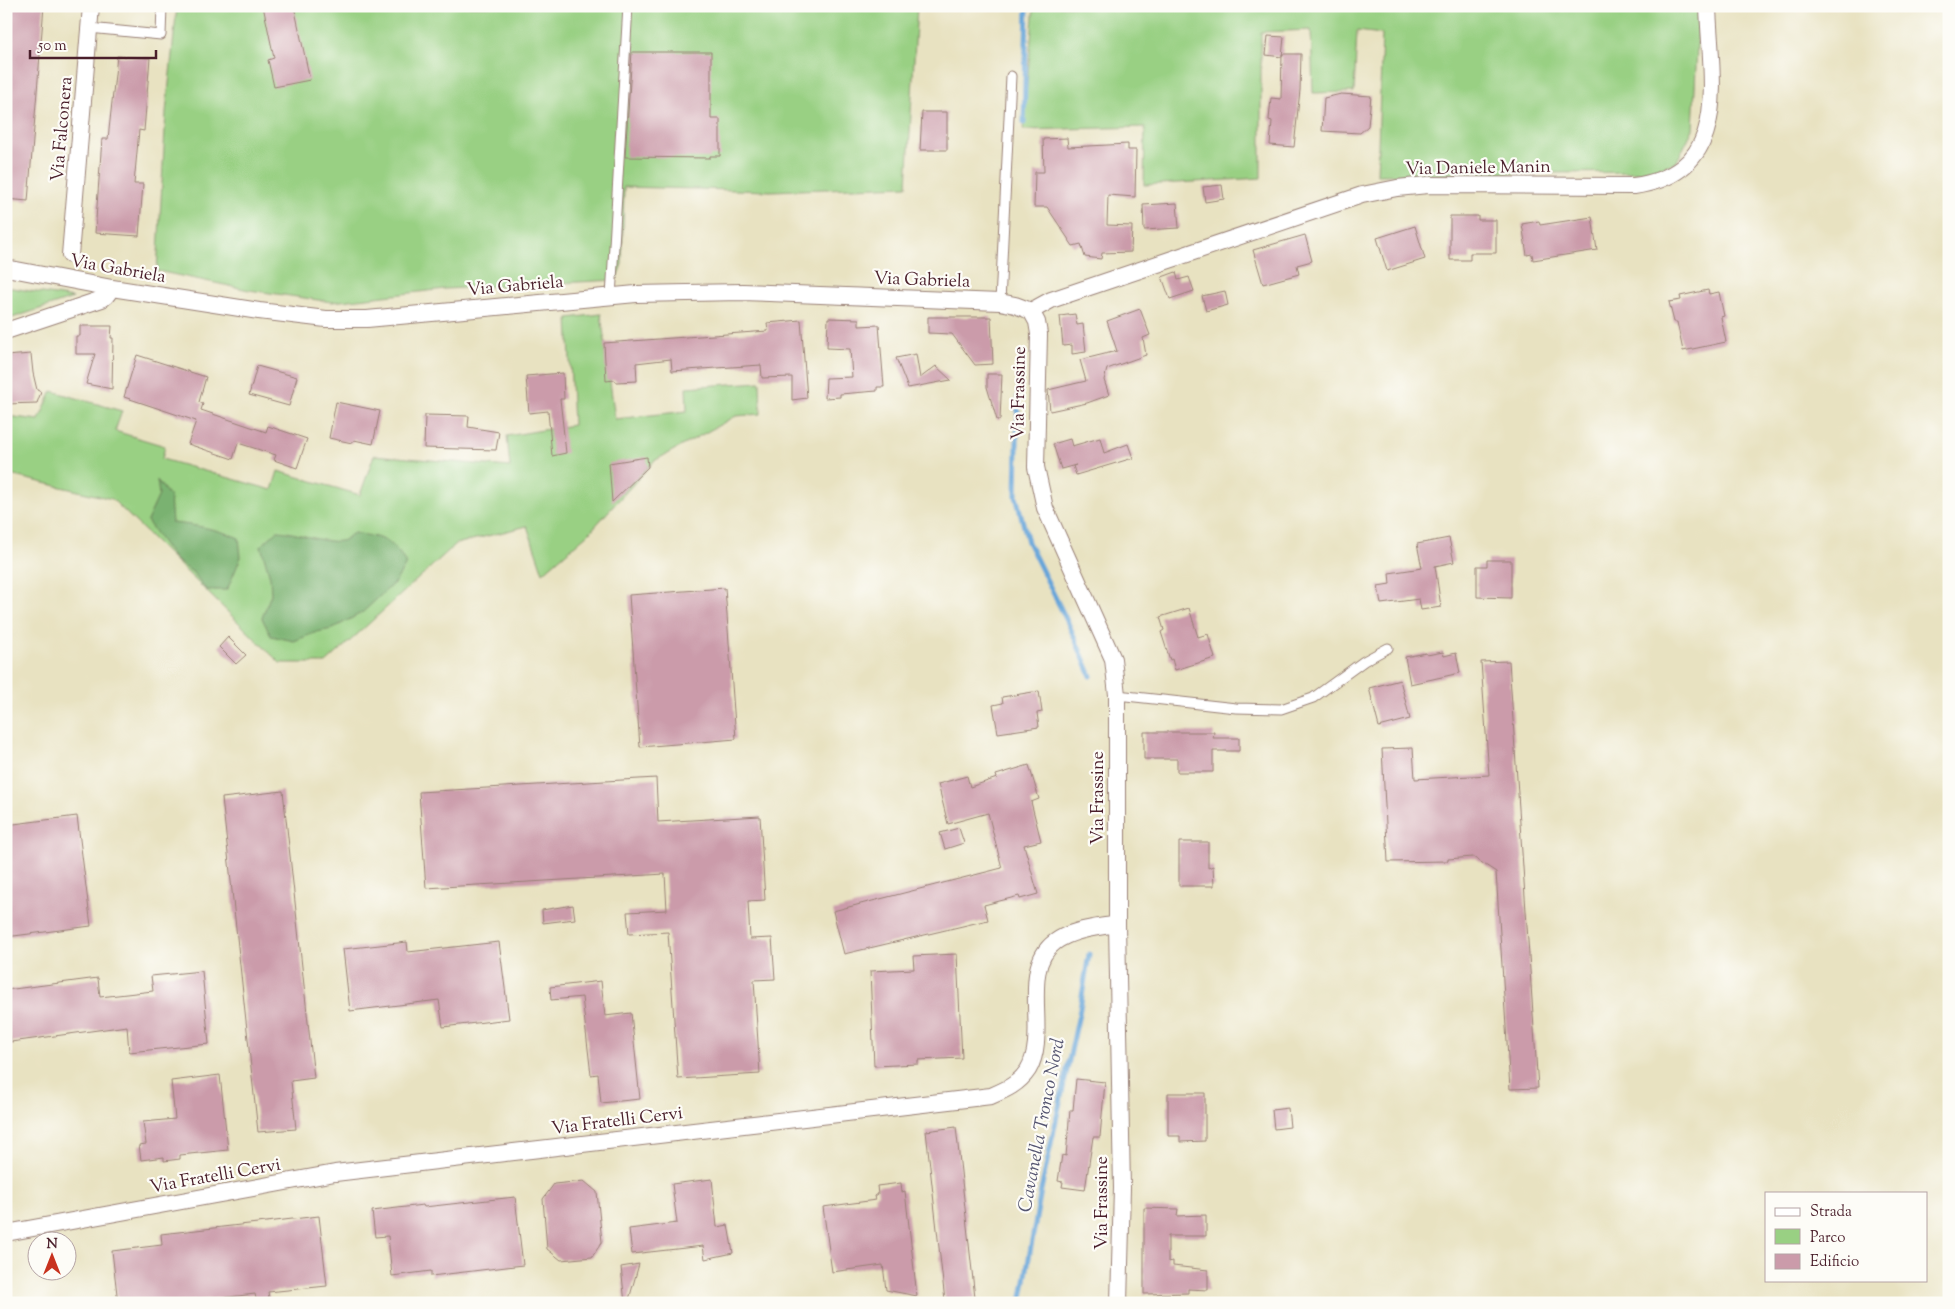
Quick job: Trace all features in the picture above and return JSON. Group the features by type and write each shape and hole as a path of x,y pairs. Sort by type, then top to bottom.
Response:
{"street":[{"name":"Via Falconera","path":"70,255 91,6"},
{"name":"Via Daniele Manin","path":"1031,310 1051,300 1362,195 1397,188 1428,185 1634,186 1662,180 1696,153 1706,134 1711,114 1712,87 1708,6"},
{"name":"Via Gabriela","path":"6,268 112,288 326,319 367,319 644,294 743,292 1000,302 1031,310"},
{"path":"6,331 102,299 112,288"},
{"name":"Via Frassine","path":"1031,310 1037,322 1039,334 1036,468 1045,508 1113,659 1117,695 1117,924 1122,1188 1119,1303"},
{"name":"Via Fratelli Cervi","path":"6,1233 335,1173 990,1096 1008,1089 1028,1070 1036,1036 1036,983 1039,964 1045,953 1054,942 1076,931 1117,924"}],"lane":[{"path":"89,28 160,35 162,6"},
{"path":"612,297 628,6"},
{"path":"1000,302 1011,76"},
{"path":"1117,695 1236,708 1281,709 1313,698 1364,661 1388,648"}],"green space":[{"path":"177,6 917,6 907,186 771,191 624,187 622,264 616,280 445,289 332,302 249,290 157,271 166,112"},
{"path":"1034,6 1699,6 1693,129 1676,163 1642,172 1377,175 1382,34 1357,31 1354,92 1313,93 1311,30 1261,32 1261,178 1144,185 1145,127 1023,130"},
{"path":"6,287 73,298 6,320"},
{"path":"601,314 615,419 687,411 686,387 760,382 761,414 736,416 654,461 589,533 543,573 527,526 456,544 326,663 280,663 112,499 6,474 6,416 39,420 52,391 122,411 115,431 165,446 162,459 272,490 278,471 360,495 374,455 510,467 507,436 573,425 568,318"},
{"path":"157,480 170,497 172,523 206,528 239,538 241,557 227,590 206,590 194,573 175,560 147,521 159,495"},
{"path":"277,531 330,541 344,540 354,533 379,538 396,548 406,564 396,581 363,612 332,629 317,632 294,641 271,636 262,618 271,594 270,577 261,546"}],"building":[{"path":"12,6 44,6 28,201 6,199 6,73"},
{"path":"263,6 294,6 310,80 274,87 268,60 274,58"},
{"path":"1268,36 1284,37 1282,57 1266,55"},
{"path":"632,52 711,52 711,119 720,119 720,156 710,156 710,158 625,157"},
{"path":"1282,54 1301,54 1300,90 1294,147 1270,145 1272,121 1269,120 1271,98 1281,99"},
{"path":"117,56 150,58 144,131 139,130 134,184 143,184 139,236 95,233 102,139 108,139"},
{"path":"1341,94 1371,96 1368,126 1360,133 1322,131 1324,98"},
{"path":"922,112 947,112 947,150 920,150"},
{"path":"1067,138 1068,147 1128,144 1128,150 1136,150 1135,197 1108,195 1107,225 1132,226 1131,252 1102,253 1101,259 1085,257 1081,244 1073,246 1047,207 1034,207 1035,172 1044,172 1043,139"},
{"path":"1222,185 1224,199 1205,202 1203,187"},
{"path":"1177,203 1179,228 1144,230 1143,205"},
{"path":"1450,216 1478,216 1478,220 1496,220 1496,253 1470,253 1470,260 1450,260"},
{"path":"1592,217 1597,250 1533,260 1532,254 1527,255 1522,224 1539,221 1540,225"},
{"path":"1415,226 1425,259 1387,271 1377,238"},
{"path":"1305,235 1312,261 1297,265 1299,274 1263,284 1253,250"},
{"path":"1176,272 1178,280 1189,277 1194,291 1170,299 1162,277"},
{"path":"1708,290 1709,294 1719,292 1724,316 1721,317 1726,342 1683,351 1677,322 1674,322 1669,302 1681,300 1680,296"},
{"path":"1225,291 1228,305 1206,311 1202,296"},
{"path":"1140,309 1150,335 1143,338 1146,355 1107,369 1104,380 1109,395 1087,403 1050,411 1048,390 1086,381 1080,360 1117,351 1107,321"},
{"path":"1075,314 1077,325 1083,324 1086,352 1072,354 1072,345 1063,346 1060,316"},
{"path":"928,317 991,317 993,364 975,365 952,334 928,333"},
{"path":"828,318 859,319 859,326 879,325 884,387 877,387 877,391 840,394 840,397 825,398 826,378 852,377 850,349 827,348"},
{"path":"801,320 807,398 792,400 792,377 762,378 761,365 672,371 671,359 636,363 637,381 606,381 604,343 768,331 767,323"},
{"path":"80,326 112,326 112,389 86,384 95,354 76,354 76,336 80,336"},
{"path":"31,354 37,390 41,392 37,403 6,404 6,356"},
{"path":"916,354 920,378 936,366 951,380 908,388 896,358"},
{"path":"137,355 206,377 199,402 203,404 201,410 266,432 268,426 307,439 297,468 274,460 276,455 238,443 233,459 188,444 196,421 124,397"},
{"path":"257,366 297,377 289,406 249,395"},
{"path":"563,373 564,399 560,399 566,453 552,456 548,411 529,413 526,376"},
{"path":"987,374 1002,374 1000,420 997,420 987,387"},
{"path":"336,402 380,411 373,444 354,440 352,443 329,438"},
{"path":"425,415 469,416 468,427 499,432 496,450 424,448"},
{"path":"1100,438 1104,453 1128,444 1133,458 1076,475 1073,466 1076,465 1061,469 1053,444 1070,439 1072,446"},
{"path":"647,457 648,467 612,502 609,463"},
{"path":"1449,538 1454,562 1435,566 1441,607 1421,610 1419,599 1381,604 1378,586 1390,584 1389,573 1422,568 1417,544"},
{"path":"1487,560 1511,560 1511,598 1477,597 1477,566 1487,566"},
{"path":"725,588 736,739 640,747 629,595"},
{"path":"1189,608 1198,637 1208,634 1215,658 1175,670 1161,632 1164,630 1160,617"},
{"path":"228,637 246,655 236,664 219,647"},
{"path":"1443,652 1444,656 1456,653 1460,673 1410,684 1405,657"},
{"path":"1509,661 1538,1088 1510,1089 1496,872 1473,857 1448,859 1448,861 1388,862 1382,749 1413,748 1415,779 1489,775 1481,662"},
{"path":"1400,680 1410,719 1379,727 1369,688"},
{"path":"1039,691 1042,712 1037,713 1039,727 998,733 993,705 1003,703 1002,697"},
{"path":"1144,732 1214,732 1213,738 1239,738 1239,751 1213,751 1213,772 1177,772 1177,759 1144,759"},
{"path":"1029,765 1039,799 1031,802 1041,841 1024,845 1038,894 1020,899 1019,896 984,905 988,920 844,954 833,911 1002,868 988,813 948,824 938,784 967,776 970,787 997,778 996,775"},
{"path":"656,778 658,822 760,816 765,900 748,901 750,939 772,938 775,979 754,980 760,1074 678,1079 668,932 629,934 627,912 667,910 665,874 426,888 419,792"},
{"path":"283,791 314,1078 291,1081 296,1129 258,1132 222,798"},
{"path":"77,816 91,926 6,937 6,825"},
{"path":"959,828 964,843 945,849 940,833"},
{"path":"1179,842 1208,842 1208,868 1213,866 1214,886 1179,886"},
{"path":"573,905 575,919 543,923 542,910"},
{"path":"407,942 408,952 499,942 509,1019 443,1027 439,1000 350,1011 343,949"},
{"path":"957,954 962,1058 918,1060 918,1064 874,1066 870,971 914,969 913,956"},
{"path":"202,971 209,1044 129,1052 127,1026 11,1042 6,1011 6,990 98,978 100,997 153,991 151,976"},
{"path":"601,981 605,1016 631,1013 640,1099 601,1103 598,1074 591,1075 582,997 551,1000 550,987"},
{"path":"220,1075 228,1150 180,1155 180,1159 164,1161 164,1157 141,1160 139,1145 146,1144 143,1122 175,1119 171,1081"},
{"path":"1076,1079 1105,1082 1100,1137 1093,1137 1085,1190 1062,1187 1063,1182 1058,1181 1062,1155 1066,1156 1070,1110 1073,1110"},
{"path":"1168,1093 1205,1093 1205,1141 1180,1142 1180,1136 1168,1136"},
{"path":"1288,1108 1290,1127 1274,1129 1272,1110"},
{"path":"956,1127 975,1298 945,1301 926,1131"},
{"path":"712,1179 717,1227 728,1225 733,1253 705,1259 703,1246 632,1254 629,1229 677,1223 672,1184"},
{"path":"584,1181 597,1192 602,1242 592,1257 561,1260 547,1249 543,1199 554,1184"},
{"path":"901,1183 902,1192 905,1191 917,1296 886,1290 883,1265 832,1272 823,1207 876,1200 875,1196 878,1194 877,1186"},
{"path":"515,1197 523,1265 431,1276 431,1271 392,1276 388,1236 375,1237 372,1211"},
{"path":"1144,1208 1178,1209 1177,1216 1206,1215 1206,1236 1168,1236 1168,1262 1173,1261 1173,1266 1208,1270 1208,1290 1188,1289 1188,1293 1144,1294"},
{"path":"319,1216 327,1286 268,1292 270,1303 257,1303 255,1294 177,1303 118,1303 112,1251 162,1245 161,1234"},
{"path":"639,1264 628,1303 625,1303 621,1267"}],"waterway":[{"name":"Cavanella Tronco Nord","path":"1024,123 1027,6"},
{"name":"Cavanella Tronco Nord","path":"1018,396 1016,496 1028,542 1069,625 1091,676"},
{"name":"Cavanella Tronco Nord","path":"1021,1303 1041,1190 1079,1014 1089,954"}]}
